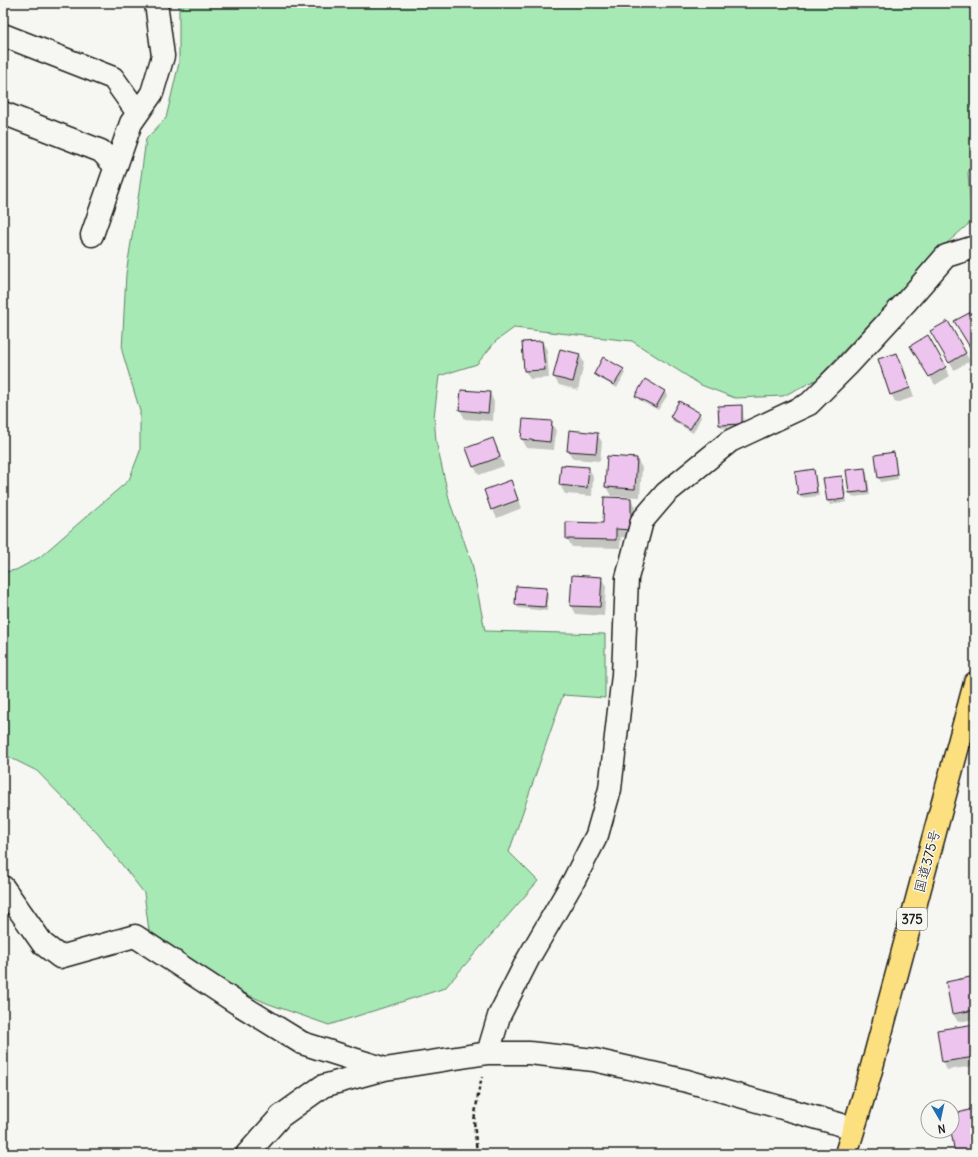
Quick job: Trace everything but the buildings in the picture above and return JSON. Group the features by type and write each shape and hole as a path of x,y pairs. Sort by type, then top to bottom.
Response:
{"highway":[{"name":"国道375号","path":"846,1154 869,1078 975,683"}],"street":[{"path":"92,235 131,123 152,93 163,56 156,3"},
{"path":"3,35 113,78 138,113"},
{"path":"3,113 101,151 116,167"},
{"path":"488,1053 499,1016 528,958 574,880 597,835 610,789 622,675 627,578 642,521 666,493 730,441 809,404 847,366 946,256 975,247"},
{"path":"3,887 43,944 60,957 135,936 237,1003 302,1043 385,1069"},
{"path":"247,1154 282,1116 323,1086 385,1069 488,1053 529,1053 594,1060 687,1081 853,1128"}],"path":[{"path":"478,1154 474,1121 479,1089 488,1053"}],"green space":[{"path":"179,3 975,3 975,156 968,173 972,221 939,250 816,380 783,396 735,398 701,385 632,341 514,328 496,341 477,364 439,376 434,417 436,441 450,503 472,563 485,631 605,634 605,698 563,695 509,852 538,881 445,988 329,1025 269,1004 221,983 149,931 144,893 98,834 37,771 3,754 3,572 16,570 40,557 129,480 140,451 140,411 122,351 126,274 146,139 166,118 179,63"}]}
